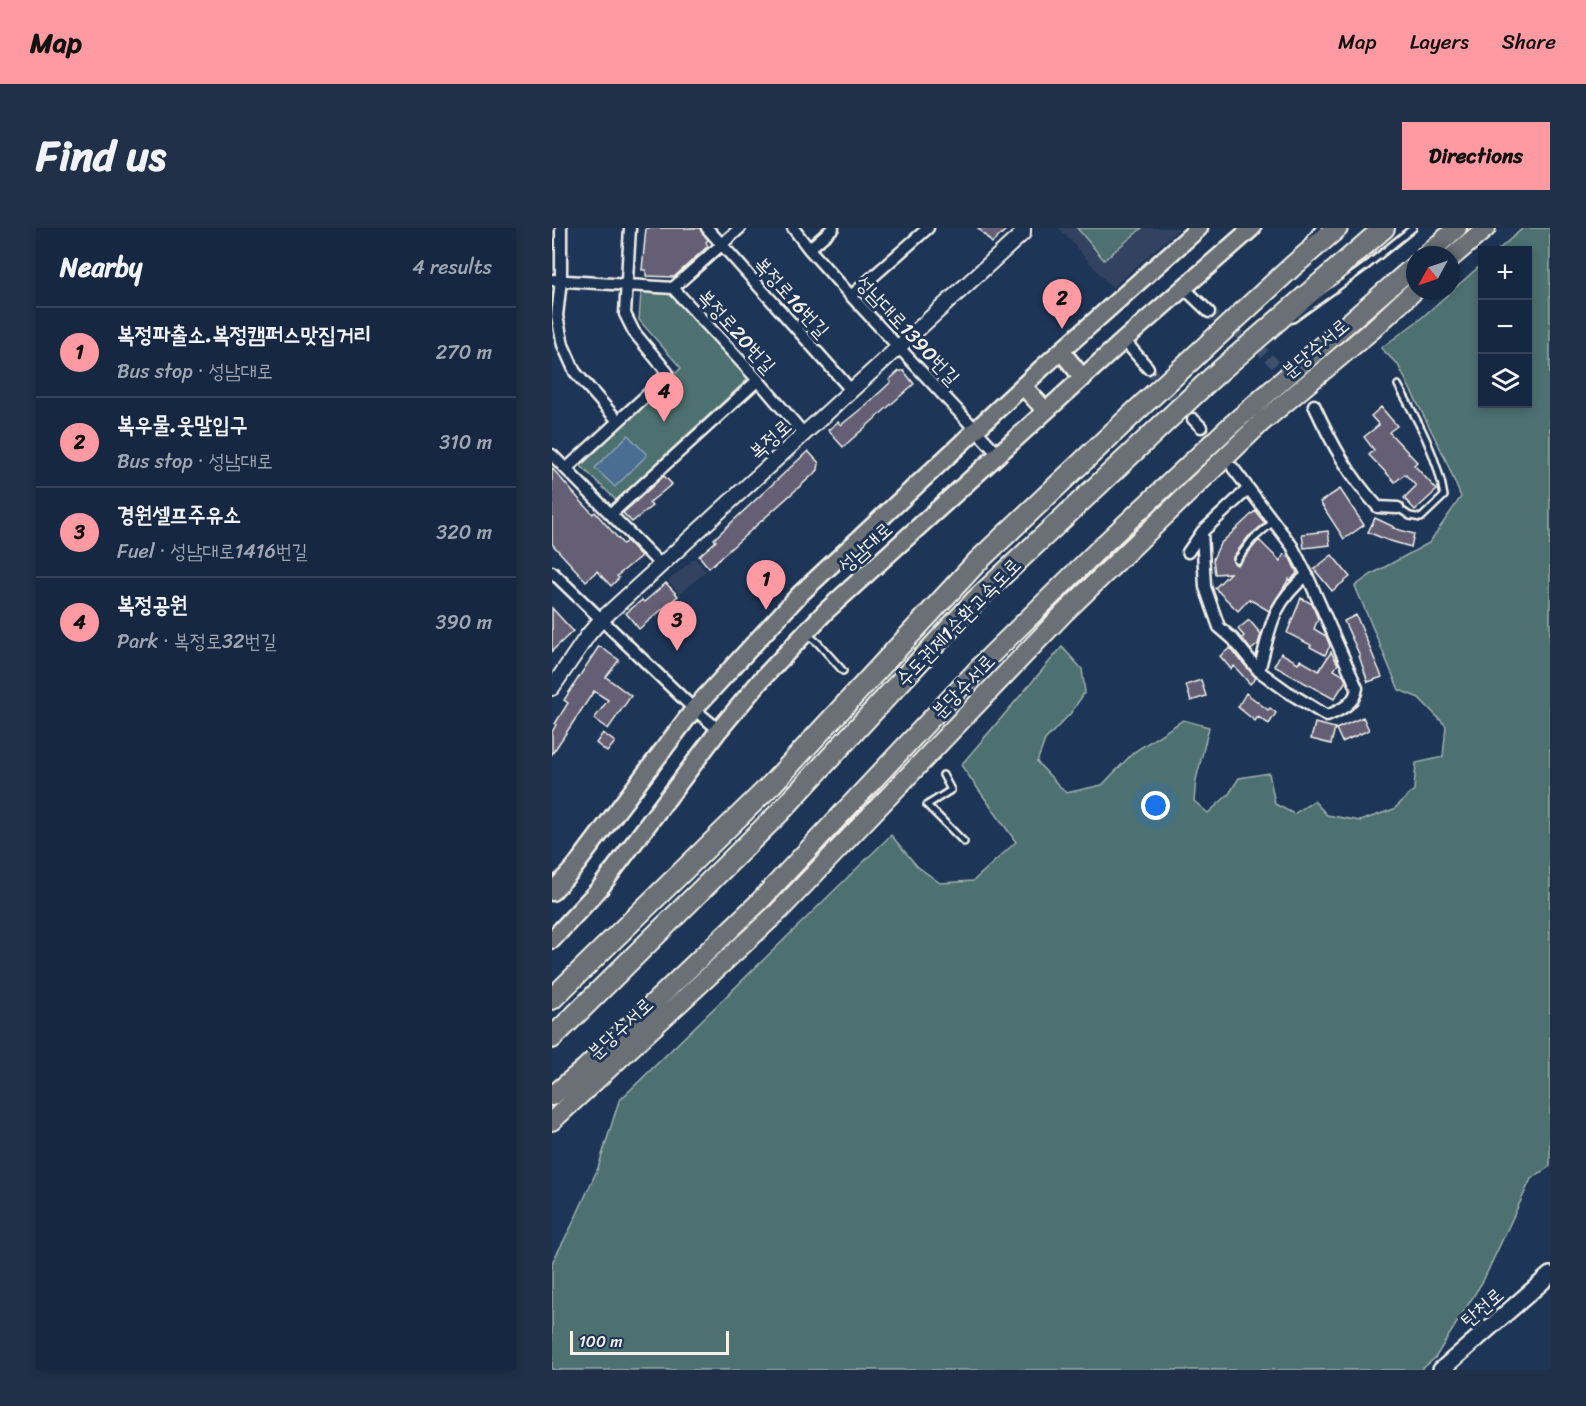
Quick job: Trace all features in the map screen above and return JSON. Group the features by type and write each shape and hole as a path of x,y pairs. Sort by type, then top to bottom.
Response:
{"highway":[{"name":"수도권제1순환고속도로","path":"552,999 772,784 978,561 1136,411 1337,228"},
{"name":"수도권제1순환고속도로","path":"552,1038 780,812 976,600 1214,376 1384,228"},
{"path":"1436,246 1457,228"},
{"path":"1460,250 1486,228"},
{"name":"분당수서로","path":"552,1121 591,1074 758,903 990,656 1103,545 1230,426 1406,273"},
{"name":"분당수서로","path":"552,1096 591,1074 779,910 1065,612 1262,422 1406,298"}],"main road":[{"name":"성남대로","path":"552,892 574,868 694,709 799,596 1060,351 1199,228"},
{"name":"성남대로","path":"552,940 600,888 719,729 761,680 826,611 1124,340 1252,228"},
{"path":"1060,351 1083,378"},
{"path":"1023,386 1047,411"},
{"name":"탄천로","path":"1441,1370 1550,1275"}],"street":[{"path":"561,228 556,280 557,316 563,345 575,372 618,421"},
{"path":"566,469 660,383 667,372 633,332 625,314 630,228"},
{"name":"복정로16번길","path":"706,228 851,390"},
{"path":"674,288 740,228"},
{"name":"성남대로1390번길","path":"793,228 851,296 999,455"},
{"path":"809,249 833,228"},
{"path":"851,296 928,228"},
{"name":"복정로","path":"552,687 601,620 1023,232 1023,228"},
{"name":"복정로20번길","path":"556,280 674,288 804,434"},
{"path":"1184,288 1209,312"},
{"path":"1124,340 1148,368"},
{"path":"611,514 758,380"},
{"path":"1314,405 1347,470 1368,497 1378,507 1398,508"},
{"path":"552,455 660,564"},
{"path":"1202,532 1205,587 1219,627 1233,639 1259,671 1288,692 1327,716 1342,710 1356,696 1357,688 1307,575 1292,546 1247,490 1233,468"},
{"path":"1188,552 1202,532 1247,490"},
{"path":"552,572 694,709 719,729"},
{"path":"1259,671 1272,620 1278,606 1290,590 1307,575"}],"lane":[{"path":"1293,266 1319,228"},
{"path":"1290,322 1365,267 1413,228"},
{"path":"1214,376 1280,328"},
{"path":"1398,385 1419,426 1441,478 1444,496 1421,518 1410,516 1398,508"},
{"path":"1237,560 1252,540 1273,522"},
{"path":"806,633 819,643 843,671"},
{"path":"943,775 951,790 927,805 964,842"}],"shaded area":[{"path":"1059,228 1180,228 1112,288"},
{"path":"628,435 647,455 615,487 595,468"},
{"path":"695,558 706,571 680,594 668,581"}],"green space":[{"path":"1077,228 1142,228 1104,260"},
{"path":"1523,228 1550,228 1550,1166 1531,1179 1483,1281 1435,1358 1421,1370 552,1370 552,1263 598,1168 619,1101 891,835 917,866 940,883 973,881 1016,842 961,765 1062,647 1082,669 1085,692 1070,714 1045,740 1037,762 1066,793 1102,785 1134,752 1183,720 1209,727 1196,780 1194,801 1208,813 1229,794 1239,778 1269,773 1275,804 1294,814 1314,801 1327,815 1360,821 1394,809 1414,790 1416,763 1443,757 1446,726 1419,698 1399,690 1355,586 1372,574 1429,543 1461,497 1444,456 1398,365 1381,348 1442,300 1460,300 1460,284 1478,268 1478,408 1532,408 1532,246 1503,246"},
{"path":"641,292 677,295 749,378 616,500 581,466 681,368 639,320"}],"building":[{"path":"646,228 700,228 708,240 706,242 708,246 674,277 646,276 646,270 642,270"},
{"path":"978,228 1008,228 992,243"},
{"path":"899,371 904,371 914,384 843,447 828,430 838,422 841,425 867,404 891,382 889,380"},
{"path":"1381,407 1397,426 1389,432 1417,462 1414,465 1437,490 1415,510 1404,498 1416,486 1405,474 1395,482 1369,455 1374,450 1364,437 1379,425 1371,416"},
{"path":"808,451 819,463 818,470 709,568 699,556 716,541 714,539"},
{"path":"552,468 623,544 627,541 641,556 617,576 619,578 611,586 597,571 586,581 552,544"},
{"path":"664,476 672,484 649,503 652,506 632,522 623,513"},
{"path":"1340,489 1364,525 1344,539 1320,502"},
{"path":"1255,511 1265,523 1248,537 1233,557 1233,562 1237,565 1240,563 1259,540 1280,561 1284,554 1290,558 1297,573 1291,580 1289,579 1269,611 1249,599 1238,611 1215,588 1230,573 1215,574 1213,559 1220,544"},
{"path":"1375,518 1393,528 1414,534 1411,547 1368,532"},
{"path":"1328,531 1330,545 1304,548 1302,534"},
{"path":"1332,555 1350,577 1332,591 1314,569"},
{"path":"666,583 678,596 639,629 626,613 642,600 644,602"},
{"path":"1301,598 1312,604 1318,619 1314,629 1326,636 1330,646 1325,655 1287,633"},
{"path":"552,608 573,631 552,651"},
{"path":"1356,615 1382,677 1368,682 1360,656 1344,621"},
{"path":"1249,620 1261,634 1258,644 1251,650 1238,629"},
{"path":"599,646 619,660 606,677 631,696 608,729 594,719 608,700 594,691 552,754 552,732 568,703 564,700"},
{"path":"1230,648 1256,678 1250,684 1234,666 1231,669 1220,656"},
{"path":"1331,652 1338,664 1334,670 1343,675 1346,681 1334,699 1274,666 1281,653 1298,663 1300,660 1319,671"},
{"path":"1201,680 1206,696 1191,701 1186,685"},
{"path":"1246,693 1268,710 1270,708 1276,713 1269,724 1258,717 1255,721 1238,707"},
{"path":"1363,717 1369,730 1342,742 1336,729"},
{"path":"1315,723 1335,728 1331,744 1311,739"},
{"path":"603,733 615,742 607,752 596,743"}],"tunnel":[{"path":"1209,312 1260,349 1314,405"},
{"path":"1148,368 1193,419"},
{"path":"1201,427 1228,462"}],"place":[{"name":"복우물.웃말입구","path":"1062,329"},
{"name":"복정공원","path":"664,422"},
{"name":"복정파출소.복정캠퍼스맛집거리","path":"766,610"},
{"name":"경원셀프주유소","path":"677,651"}]}
